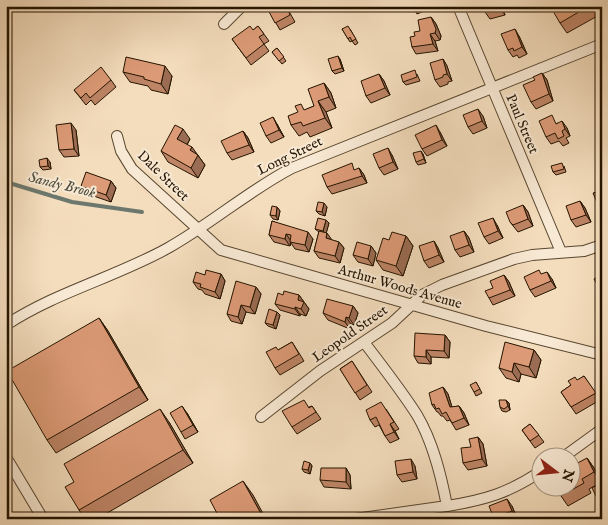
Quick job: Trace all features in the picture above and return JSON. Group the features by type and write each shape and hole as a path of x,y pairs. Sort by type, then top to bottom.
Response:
{"street":[{"path":"224,24 242,6"},
{"name":"Paul Street","path":"458,6 562,252"},
{"name":"Long Street","path":"6,325 54,299 167,249 200,229 247,194 292,168 602,44"},
{"name":"Dale Street","path":"117,136 121,151 132,169 200,229"},
{"name":"Arthur Woods Avenue","path":"200,229 213,244 231,254 562,346 602,355"},
{"name":"Leopold Street","path":"261,417 320,371 392,323 412,303 442,285 488,267 532,255 584,251 602,245"},
{"path":"364,342 417,415 438,465 447,506"},
{"path":"576,448 602,429"},
{"path":"6,457 43,519"},
{"path":"355,519 491,498 509,491 530,478"}],"building":[{"path":"266,6 286,6 290,15 275,23"},
{"path":"483,6 500,6 500,8 485,12"},
{"path":"560,6 589,6 560,23 553,11"},
{"path":"431,17 436,29 435,33 430,34 433,44 412,47 410,37 415,36 414,32 420,31 418,20"},
{"path":"250,26 253,30 258,26 264,34 259,37 264,44 246,58 232,39"},
{"path":"348,26 356,39 352,41 350,37 348,39 342,29"},
{"path":"515,29 522,47 514,51 513,48 508,50 501,34"},
{"path":"277,48 284,57 279,61 272,52"},
{"path":"338,56 342,68 332,71 328,59"},
{"path":"126,57 165,66 161,84 144,79 144,77 123,72"},
{"path":"443,59 447,74 435,80 430,63"},
{"path":"101,67 111,80 90,98 86,93 81,98 74,90"},
{"path":"415,70 417,77 403,82 401,75"},
{"path":"542,73 549,94 531,102 523,85 535,80 533,77"},
{"path":"379,74 385,88 366,96 361,81"},
{"path":"324,83 329,97 318,101 325,118 303,126 301,122 291,125 288,116 298,112 295,106 301,104 304,110 314,106 308,89"},
{"path":"478,109 482,121 468,127 463,115"},
{"path":"552,115 556,124 562,121 565,129 562,131 564,136 558,139 555,133 546,137 539,121"},
{"path":"273,117 279,130 266,136 260,123"},
{"path":"71,123 74,149 59,150 56,125"},
{"path":"175,125 183,129 177,139 192,147 190,150 198,155 191,168 161,151"},
{"path":"436,125 442,140 422,149 415,135"},
{"path":"243,131 249,145 227,153 221,141"},
{"path":"388,148 393,162 379,168 373,154"},
{"path":"421,151 424,159 416,162 413,153"},
{"path":"47,158 48,166 40,167 39,160"},
{"path":"352,163 354,170 359,168 362,176 327,187 322,175"},
{"path":"562,163 564,169 553,172 551,166"},
{"path":"86,172 111,181 106,195 81,186"},
{"path":"601,191 602,209 600,210 593,193"},
{"path":"580,201 586,215 571,220 566,206"},
{"path":"318,202 324,203 322,212 316,211"},
{"path":"523,205 528,219 513,225 506,212"},
{"path":"272,206 277,207 276,216 270,215"},
{"path":"318,218 326,220 323,231 315,229"},
{"path":"493,218 498,231 484,237 478,223"},
{"path":"272,221 308,232 305,245 290,242 291,235 286,234 285,239 269,235"},
{"path":"319,231 327,233 326,238 339,242 335,256 314,251"},
{"path":"464,231 469,245 455,250 450,236"},
{"path":"392,232 406,236 396,266 376,260 383,238 389,240"},
{"path":"434,241 439,255 424,261 419,246"},
{"path":"357,242 371,246 368,259 353,255"},
{"path":"206,270 221,274 215,292 200,287 201,284 193,282 196,272 205,275"},
{"path":"539,270 541,274 547,272 551,281 530,290 524,277"},
{"path":"504,275 510,290 489,298 485,291 493,288 490,281"},
{"path":"602,275 602,293 594,279"},
{"path":"236,281 256,287 250,307 241,305 238,317 227,314"},
{"path":"284,291 299,295 298,300 304,302 301,309 275,304 278,293 283,295"},
{"path":"327,299 353,306 349,318 346,317 345,322 323,313"},
{"path":"269,309 277,312 273,325 265,323"},
{"path":"99,318 139,387 47,440 7,371"},
{"path":"415,333 445,335 444,351 426,350 426,357 414,356"},
{"path":"292,342 299,354 275,368 266,352 276,347 278,350"},
{"path":"505,342 534,350 529,367 514,363 512,372 499,368"},
{"path":"352,361 367,385 355,393 340,369"},
{"path":"584,376 596,393 571,407 561,392 571,385 568,381 575,377 577,380"},
{"path":"476,382 480,389 474,392 470,385"},
{"path":"443,387 450,407 459,406 464,418 452,423 446,412 442,414 439,408 436,409 434,404 432,405 429,393"},
{"path":"304,400 309,408 312,406 316,412 292,427 282,411"},
{"path":"499,400 506,400 508,406 504,409 500,407"},
{"path":"381,402 394,422 390,424 394,432 385,436 376,417 370,420 366,410"},
{"path":"182,406 193,425 181,432 170,413"},
{"path":"160,409 183,450 79,510 65,487 74,482 64,464"},
{"path":"530,424 539,435 530,441 522,430"},
{"path":"478,437 482,459 463,463 461,448 471,447 469,439"},
{"path":"587,458 594,472 582,479 584,483 580,485 580,462"},
{"path":"411,459 413,472 397,475 395,461"},
{"path":"304,461 310,463 308,470 302,469"},
{"path":"321,468 346,468 346,482 320,480"},
{"path":"243,481 264,519 220,519 210,500"},
{"path":"599,484 602,493 596,496 592,488"},
{"path":"507,499 512,511 501,515 503,519 494,519 489,506"},
{"path":"475,515 477,519 462,519"}],"waterway":[{"name":"Sandy Brook","path":"6,182 72,202 142,212"}]}
